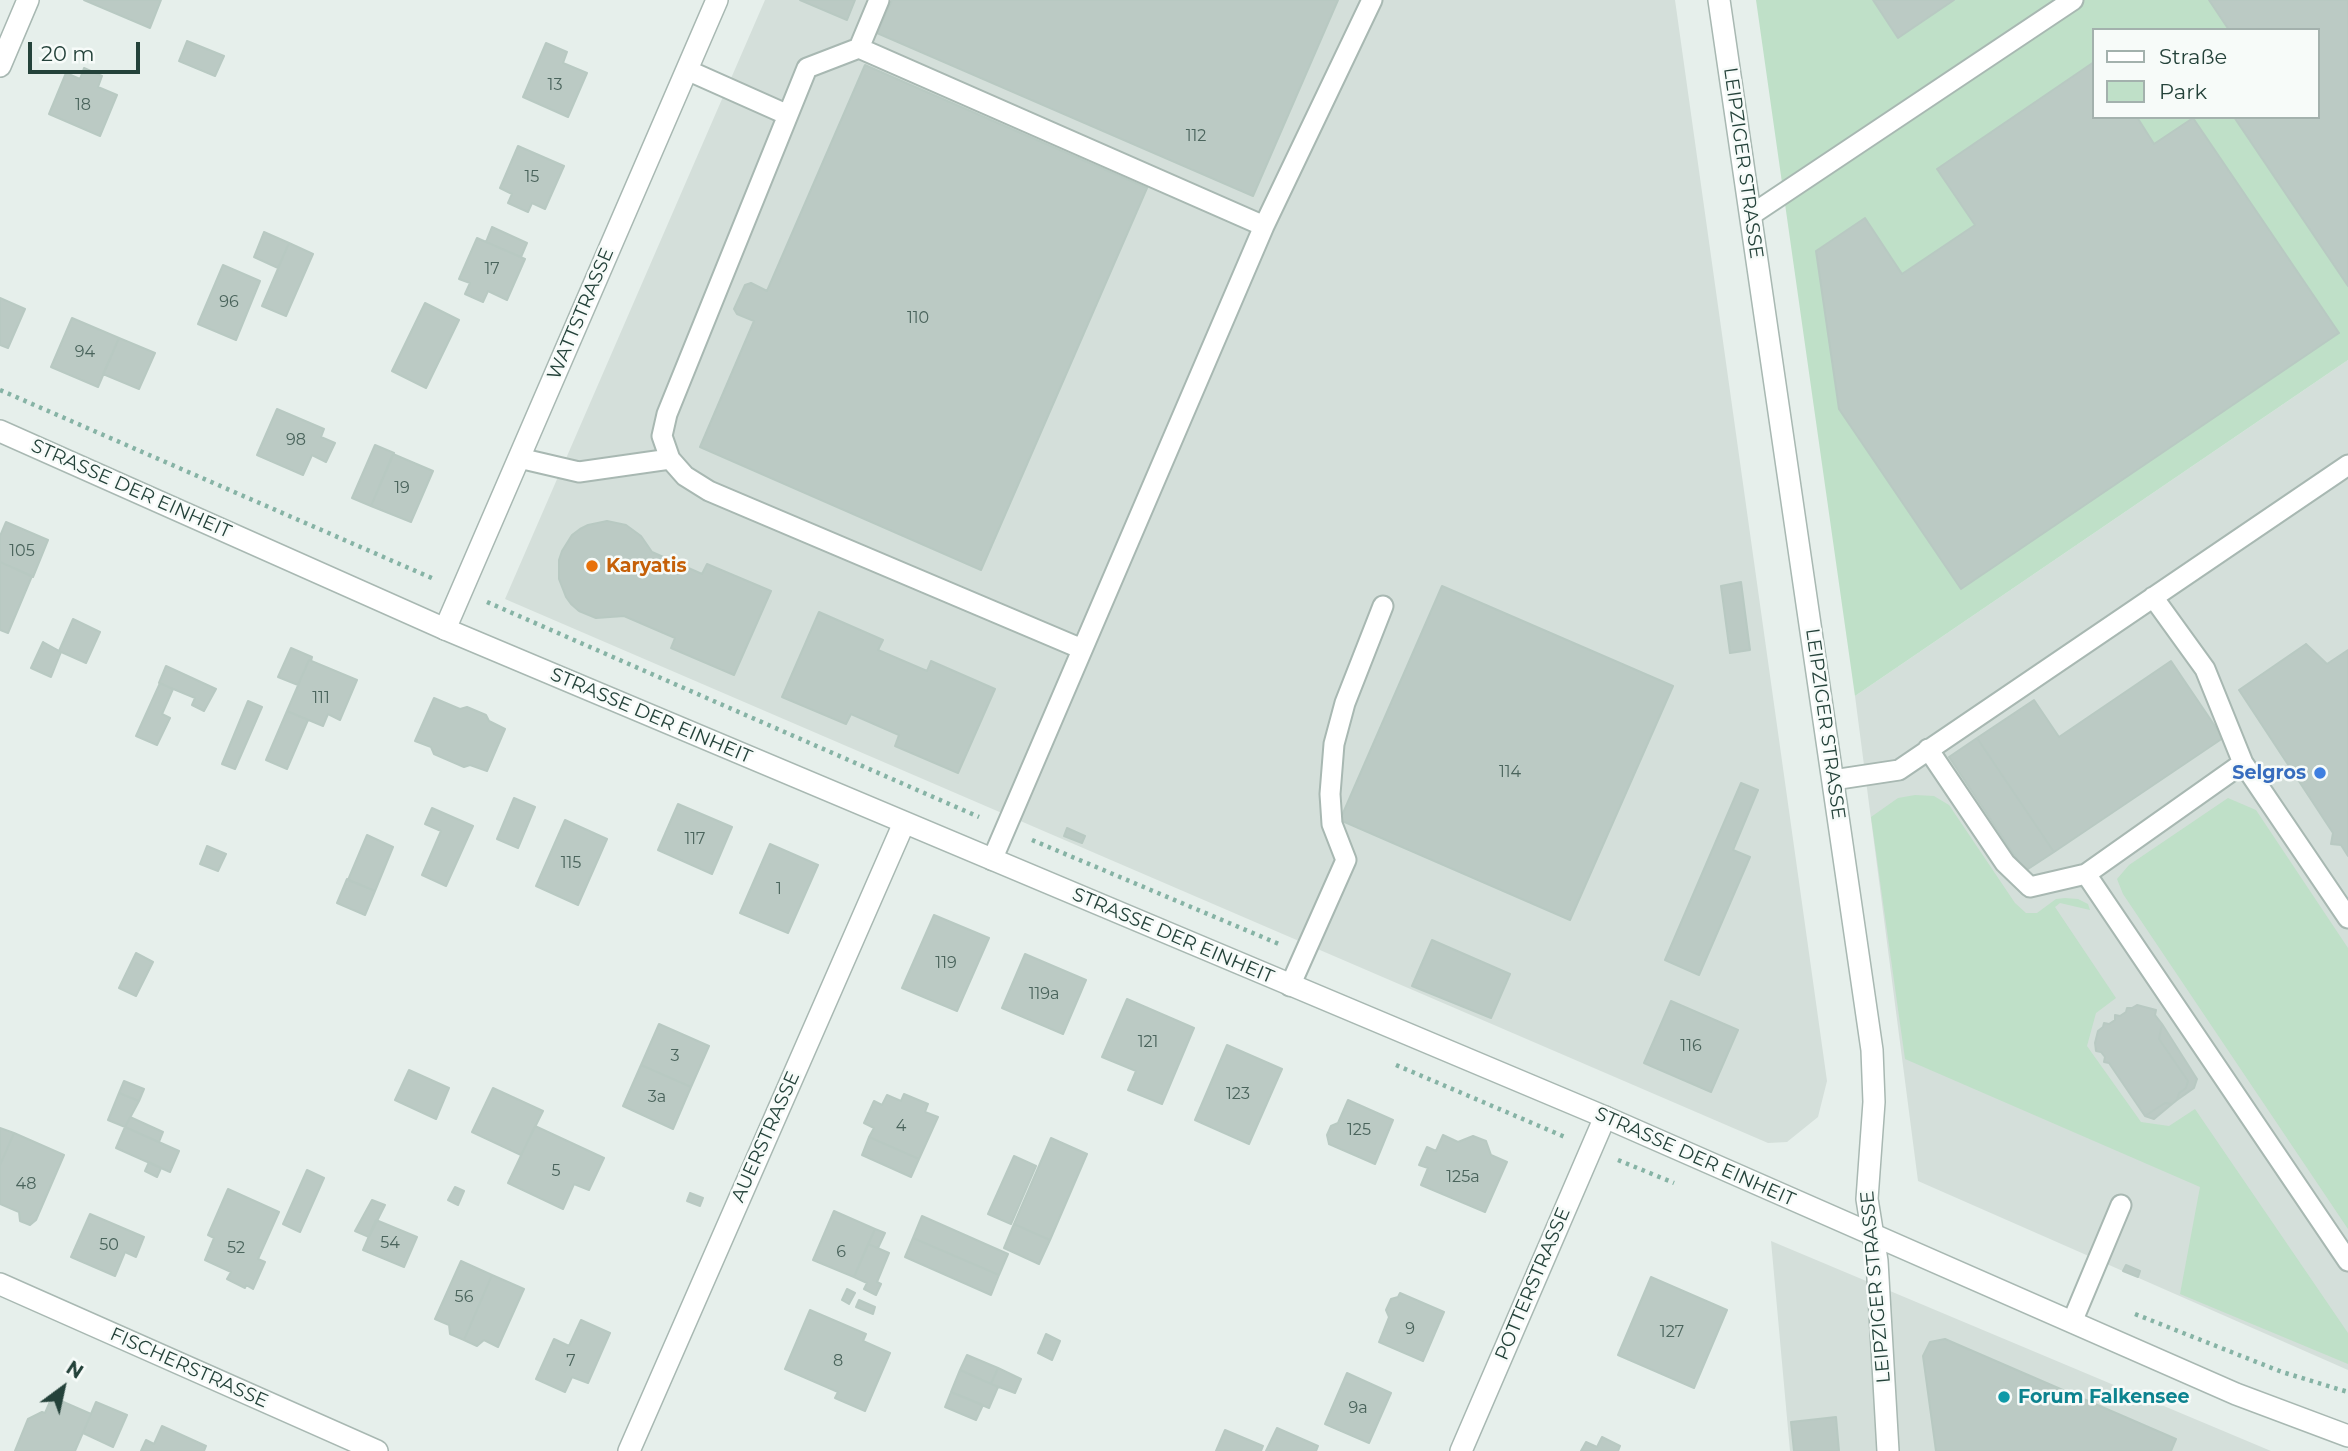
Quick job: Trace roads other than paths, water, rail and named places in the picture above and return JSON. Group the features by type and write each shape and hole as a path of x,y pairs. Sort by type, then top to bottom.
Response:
{"street":[{"path":"0,66 28,0"},
{"name":"WATTSTRASSE","path":"445,629 717,0"},
{"name":"LEIPZIGER STRASSE","path":"1719,0 1872,1050 1874,1102 1867,1190 1877,1261 1888,1451"},
{"name":"STRASSE DER EINHEIT","path":"0,432 445,629 1605,1117 2236,1394 2348,1436"},
{"name":"AUERSTRASSE","path":"629,1451 904,824"},
{"name":"POTTERSTRASSE","path":"1461,1451 1605,1117"},
{"name":"FISCHERSTRASSE","path":"0,1284 377,1451"}],"lane":[{"path":"859,48 879,0"},
{"path":"992,860 1264,226 1372,0"},
{"path":"1751,215 2073,0"},
{"path":"1082,649 709,491 685,476 670,459 662,436 667,414 807,68 859,48 1264,226"},
{"path":"687,70 788,116"},
{"path":"519,458 579,472 670,459"},
{"path":"1833,780 1899,770 2348,465"},
{"path":"2152,597 2205,669 2243,763 2348,918"},
{"path":"1290,986 1346,860 1332,824 1330,794 1334,744 1345,703 1383,606"},
{"path":"1928,749 2005,863 2030,887 2085,874 2243,763"},
{"path":"2085,874 2348,1261"},
{"path":"2072,1322 2121,1205"}],"place":[{"name":"Karyatis","path":"592,566"},
{"name":"Selgros","path":"2320,773"},
{"name":"Forum Falkensee","path":"2004,1397"}]}
